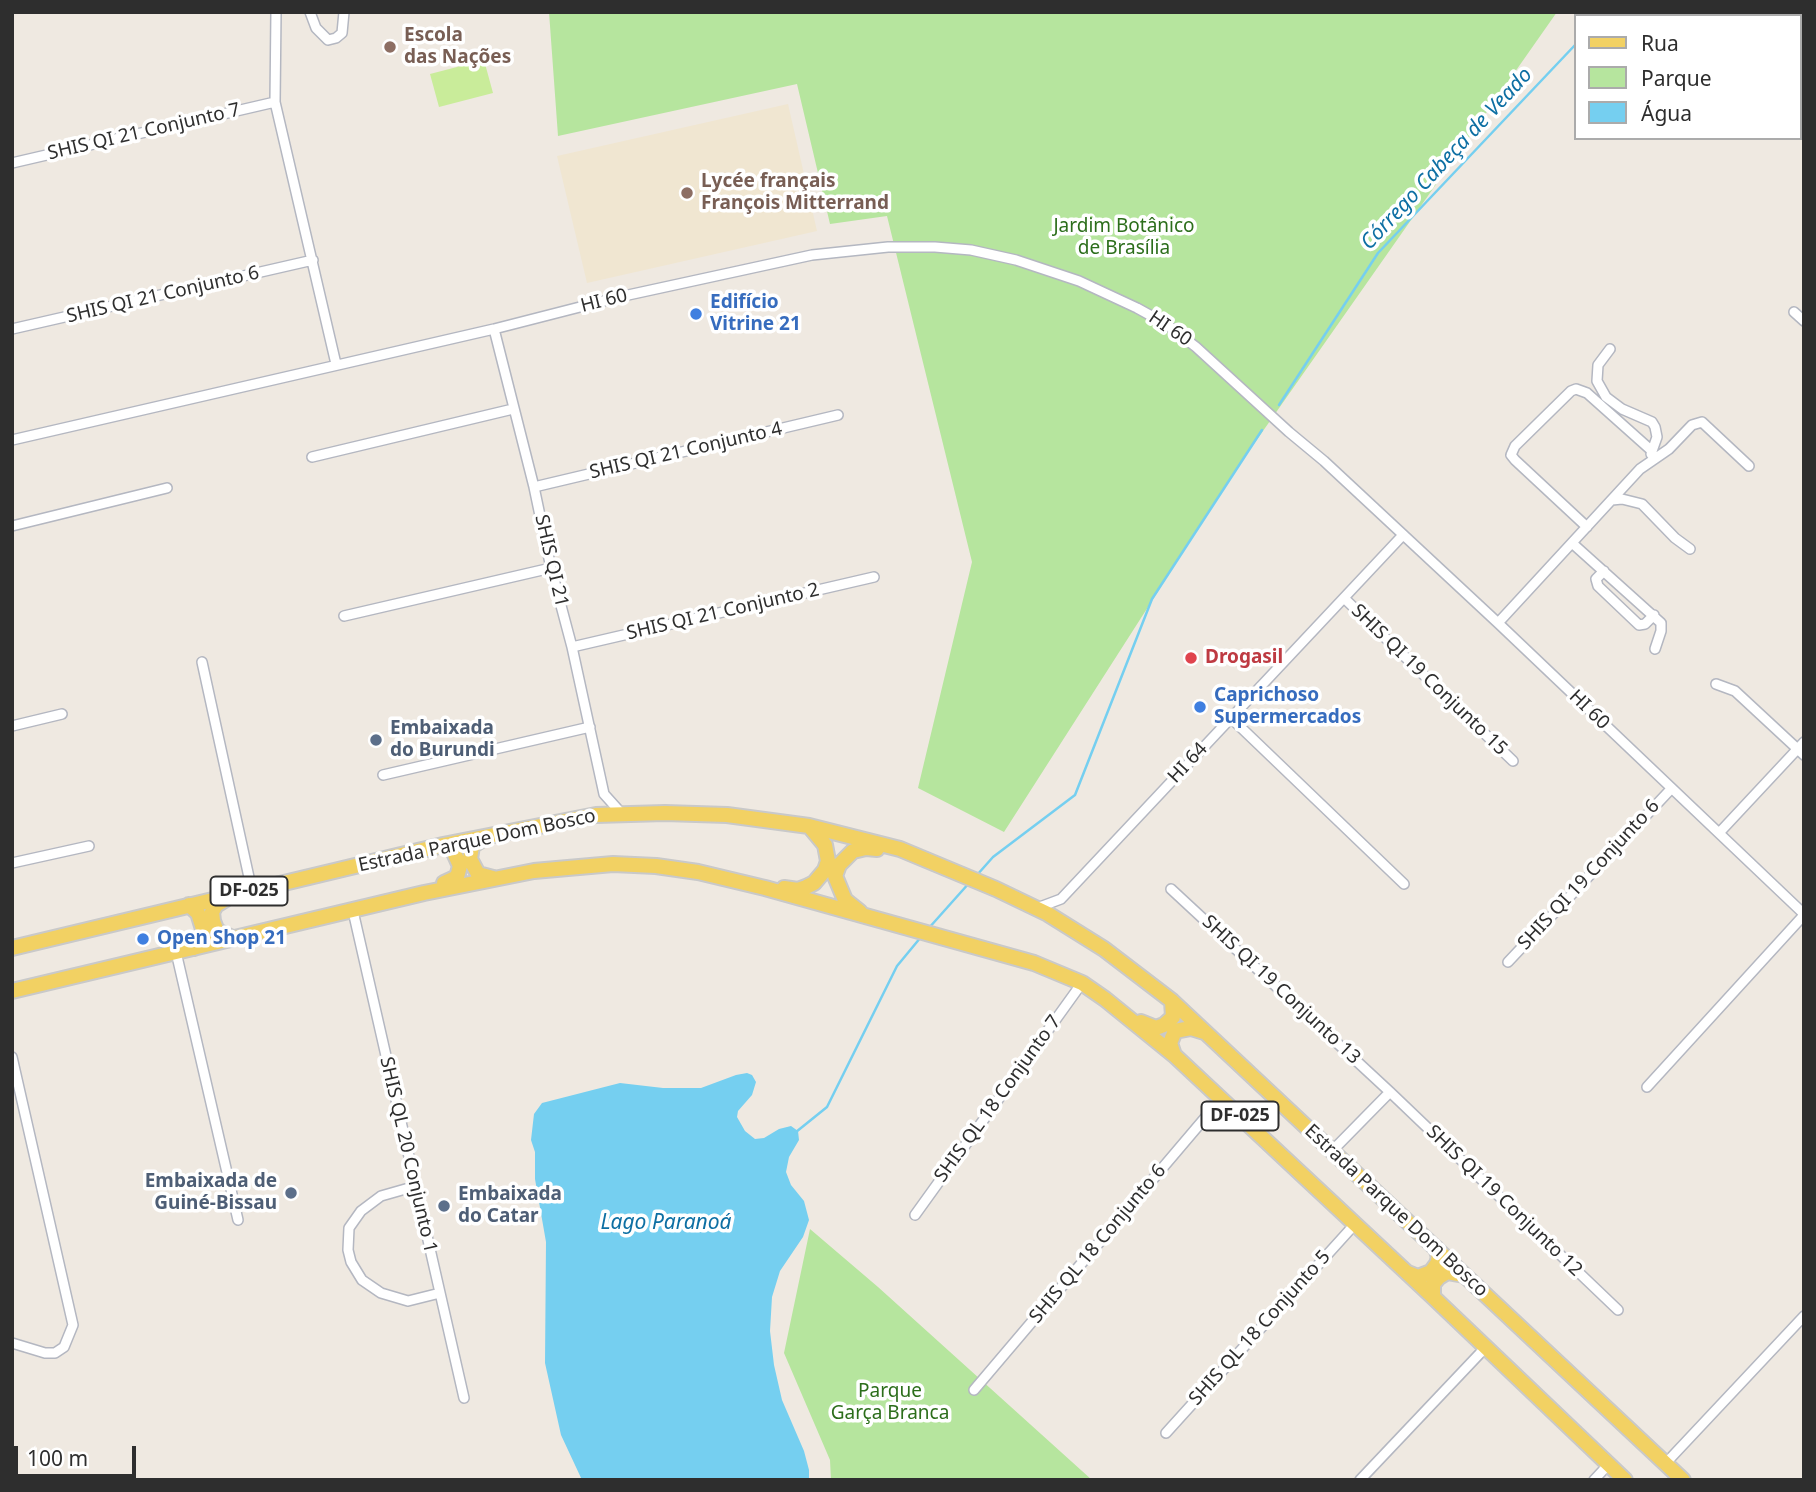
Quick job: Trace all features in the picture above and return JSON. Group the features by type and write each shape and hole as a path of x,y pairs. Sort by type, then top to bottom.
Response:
{"main road":[{"name":"Estrada Parque Dom Bosco","path":"12,948 486,835 596,815 727,815 809,826 900,849 996,889 1061,921 1132,969 1172,1001 1683,1480"},
{"path":"765,888 772,886 798,890 822,876 828,861 827,855 820,836 809,826"},
{"path":"486,835 471,846 470,859 478,874 494,878"},
{"path":"424,893 454,880 460,872 455,851 450,846 443,845"},
{"path":"868,917 845,900 835,876 839,865 853,851 866,848 900,849"},
{"name":"Estrada Parque Dom Bosco","path":"12,991 494,878 534,871 632,864 698,872 765,888 1034,963 1082,983 1174,1055 1625,1480"},
{"path":"232,938 217,931 212,912 216,905 228,898 248,892"},
{"path":"189,905 198,913 204,929 194,948"},
{"path":"1122,1012 1146,1025 1160,1027 1172,1017 1172,1001"},
{"path":"1174,1055 1170,1043 1175,1031 1191,1028 1206,1032"},
{"path":"1407,1272 1418,1278 1431,1272 1439,1257 1436,1248"},
{"path":"1433,1297 1433,1284 1439,1277 1447,1272 1465,1275"}],"street":[{"path":"276,12 275,102 336,364"},
{"path":"310,12 320,34 325,39 333,40 342,33 344,12"},
{"name":"SHIS QI 21 Conjunto 7","path":"12,163 275,102"},
{"name":"HI 60","path":"12,440 494,329 619,297 812,255 856,249 934,247 971,250 1005,257 1079,281 1137,308 1166,324 1226,373 1498,623 1804,914"},
{"name":"SHIS QI 21 Conjunto 6","path":"12,329 313,260"},
{"path":"1794,312 1804,321"},
{"name":"SHIS QI 21","path":"494,329 572,647 604,794"},
{"path":"1610,349 1598,365 1597,380 1606,397 1614,404 1652,422 1657,437 1649,463"},
{"path":"1587,527 1515,460 1511,455 1515,446 1576,389 1587,393 1652,451"},
{"path":"312,457 513,409"},
{"name":"SHIS QI 21 Conjunto 4","path":"534,487 838,415"},
{"path":"1498,623 1649,463 1699,422 1749,466"},
{"path":"12,526 167,488"},
{"path":"1612,500 1622,499 1642,504 1690,550"},
{"name":"HI 64","path":"1037,908 1061,899 1402,536"},
{"path":"1572,543 1654,615 1662,627 1655,649"},
{"path":"344,616 551,568"},
{"path":"1604,571 1596,579 1597,584 1641,626 1654,615"},
{"name":"SHIS QI 21 Conjunto 2","path":"572,647 874,578"},
{"path":"1622,608 1633,596"},
{"name":"SHIS QI 19 Conjunto 15","path":"1345,599 1513,761"},
{"path":"202,662 248,892"},
{"path":"1716,684 1735,691 1802,749 1719,833"},
{"path":"12,726 62,714"},
{"path":"1231,718 1404,884"},
{"path":"383,775 590,727"},
{"name":"SHIS QI 19 Conjunto 6","path":"1508,962 1671,789"},
{"path":"596,815 604,794 622,814"},
{"path":"12,863 89,846"},
{"name":"SHIS QI 19 Conjunto 13","path":"1171,889 1390,1092"},
{"path":"1061,899 1061,921"},
{"name":"SHIS QL 20 Conjunto 1","path":"353,911 464,1398"},
{"path":"1647,1087 1804,914"},
{"path":"176,953 238,1220"},
{"name":"SHIS QL 18 Conjunto 7","path":"915,1215 1082,983"},
{"path":"12,1057 74,1325 64,1347 55,1353 45,1353 12,1343"},
{"path":"1332,1151 1390,1092"},
{"name":"SHIS QI 19 Conjunto 12","path":"1390,1092 1618,1310"},
{"name":"SHIS QL 18 Conjunto 6","path":"974,1390 1221,1099"},
{"path":"416,1186 381,1196 361,1211 348,1228 348,1250 351,1262 362,1280 382,1293 408,1301 440,1293"},
{"name":"SHIS QL 18 Conjunto 5","path":"1166,1433 1355,1224"},
{"path":"1665,1464 1804,1316"},
{"path":"1360,1480 1485,1348"},
{"path":"1594,1480 1608,1465"}],"shaded area":[{"name":"Lycée français François Mitterrand","path":"788,104 817,231 587,283 557,156"}],"green space":[{"name":"Jardim Botânico de Brasília","path":"549,12 1557,12 1237,468 1004,832 918,788 972,562 887,216 830,224 797,84 558,136"},
{"path":"484,60 493,93 439,107 430,74"},
{"name":"Parque Garça Branca","path":"810,1229 1092,1480 831,1480 830,1460 784,1353"}],"water":[{"name":"Lago Paranoá","path":"747,1073 752,1075 756,1082 752,1095 738,1111 737,1117 745,1131 755,1139 764,1138 779,1129 791,1126 798,1131 799,1140 789,1157 786,1172 791,1185 804,1201 809,1220 803,1237 780,1271 772,1297 770,1331 782,1400 804,1451 809,1480 582,1480 561,1435 545,1363 546,1242 535,1179 535,1152 531,1140 534,1114 542,1103 620,1083 663,1088 701,1088"}],"waterway":[{"name":"Córrego Cabeça de Veado","path":"1279,405 1378,253 1574,46"},
{"name":"Córrego Cabeça de Veado","path":"977,875 993,857 1075,795 1152,599 1262,430"},
{"name":"Córrego Cabeça de Veado","path":"928,929 970,882"},
{"name":"Córrego Cabeça de Veado","path":"796,1132 827,1107 897,966 921,937"}],"place":[{"name":"Escola das Nações","path":"390,47"},
{"name":"Lycée français François Mitterrand","path":"687,193"},
{"name":"Edifício Vitrine 21","path":"696,314"},
{"name":"Drogasil","path":"1191,658"},
{"name":"Caprichoso Supermercados","path":"1200,707"},
{"name":"Embaixada do Burundi","path":"376,740"},
{"name":"Open Shop 21","path":"143,939"},
{"name":"Embaixada de Guiné-Bissau","path":"291,1193"},
{"name":"Embaixada do Catar","path":"444,1206"}]}
